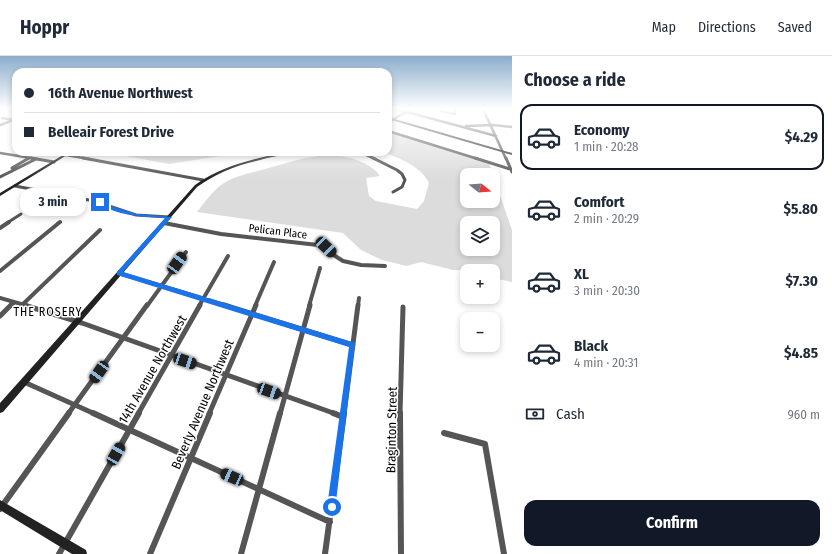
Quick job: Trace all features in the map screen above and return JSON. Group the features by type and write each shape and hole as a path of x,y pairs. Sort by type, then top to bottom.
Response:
{"street":[{"path":"392,132 510,169"},
{"path":"436,132 512,154"},
{"path":"482,132 496,136"},
{"path":"494,132 512,172"},
{"path":"0,153 12,155"},
{"path":"0,158 8,154"},
{"path":"19,156 54,162"},
{"path":"0,196 63,156"},
{"path":"83,156 203,180"},
{"path":"0,409 203,180 230,167 273,156"},
{"path":"368,156 402,174 405,180 402,187 393,192"},
{"path":"0,174 30,158"},
{"path":"0,177 36,159"},
{"path":"16,186 94,201 136,215 169,217"},
{"path":"0,228 21,214"},
{"path":"0,271 60,222"},
{"name":"Pelican Place","path":"164,223 221,234 318,245 326,247 337,258 347,262 385,266"},
{"path":"21,306 100,230"},
{"path":"82,554 1,507 186,252"},
{"name":"14th Avenue Northwest","path":"59,554 228,256"},
{"name":"Beverly Avenue Northwest","path":"150,554 274,262"},
{"path":"241,554 283,397 320,268"},
{"path":"119,273 353,345"},
{"path":"0,298 21,306 77,321 172,357 343,417"},
{"path":"325,554 359,298"},
{"path":"0,316 14,303"},
{"name":"Braginton Street","path":"401,554 400,408 402,384 401,360 403,307"},
{"path":"24,382 330,522"},
{"path":"444,432 485,444 504,554"}],"shaded area":[{"path":"392,133 489,163 491,168 460,168 460,208 500,208 500,195 512,230 512,282 500,279 500,264 460,264 460,270 453,270 421,262 407,266 382,260 361,250 343,233 197,212 216,189 234,178 302,159 320,156 352,158 364,163 375,170 380,176 366,178 369,196 376,201 417,209 424,201 429,183 421,172 403,160 392,155"},
{"path":"126,156 220,156 169,164"}],"district":[{"name":"THE ROSERY","path":"48,312"}],"route":[{"path":"100,202 106,206 136,215 169,217 119,273 353,345 332,507"}]}
